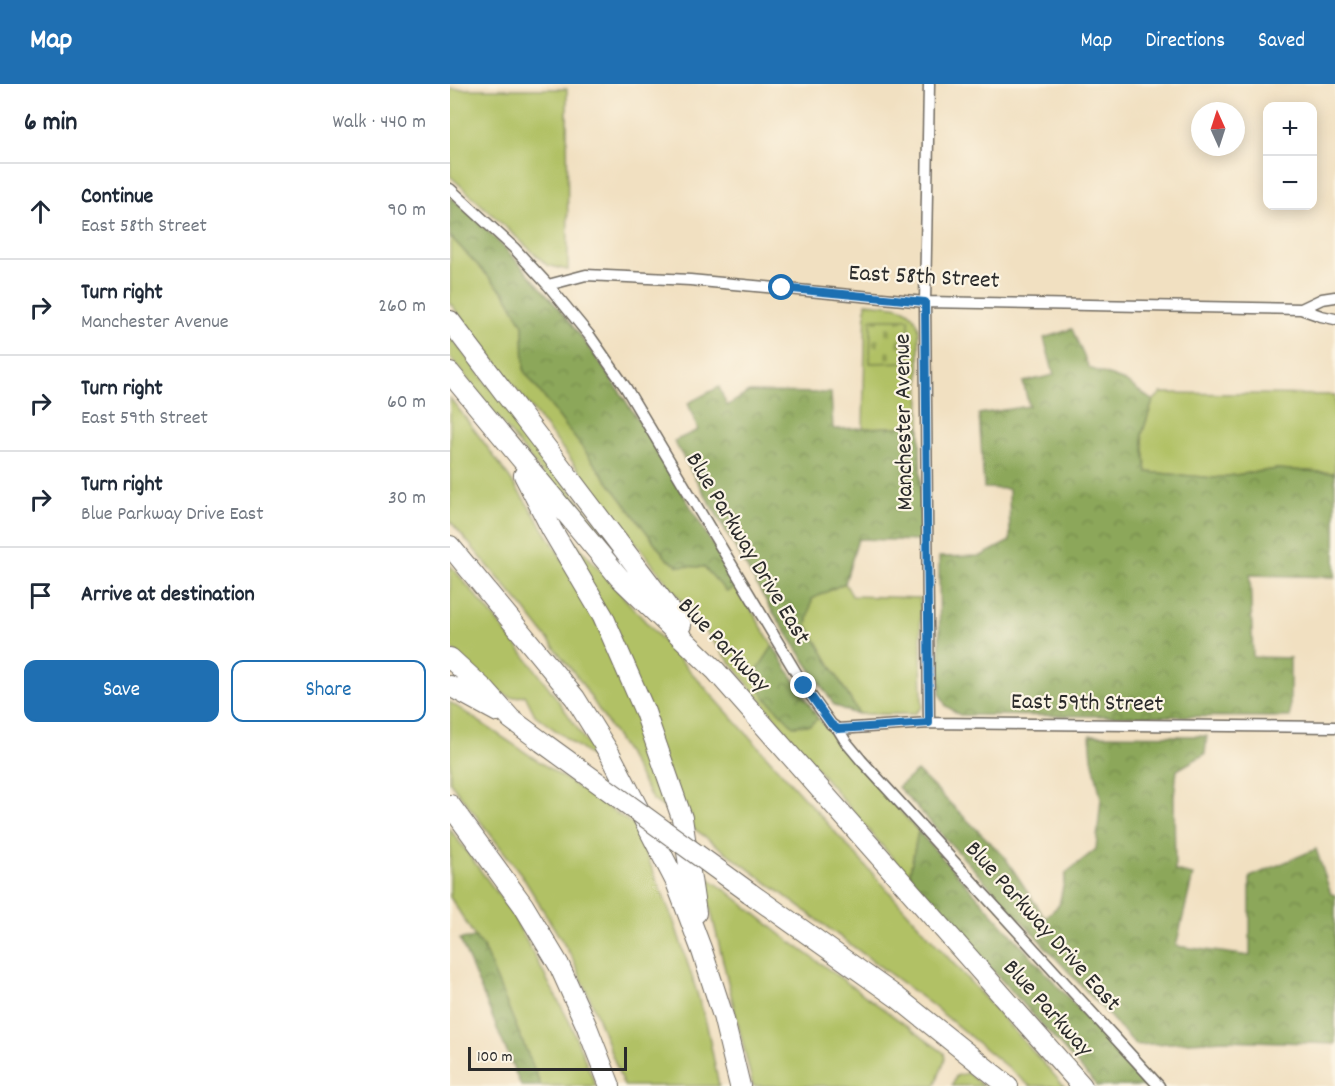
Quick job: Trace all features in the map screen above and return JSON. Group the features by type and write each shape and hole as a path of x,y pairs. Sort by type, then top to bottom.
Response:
{"highway":[{"path":"450,321 610,528 715,670"},
{"name":"Blue Parkway","path":"450,373 619,577 715,670 1082,1086"},
{"path":"509,444 552,530 603,616 645,712 682,818 702,951"},
{"path":"450,546 575,698 611,756 676,882 723,1016 740,1086"},
{"path":"450,658 485,690 511,719"},
{"path":"450,686 511,719 897,998 1008,1086"},
{"path":"450,805 523,905 559,965 610,1086"}],"street":[{"name":"Manchester Avenue","path":"929,84 925,302 929,723"},
{"name":"Blue Parkway Drive East","path":"450,189 514,248 589,335 626,388 804,686 831,724 838,729 861,760 1159,1086"},
{"name":"East 58th Street","path":"548,285 586,275 690,280 925,302 1301,309 1335,319"},
{"name":"East 58th Street","path":"1301,309 1322,299 1335,297"},
{"name":"East 59th Street","path":"838,729 929,723 1335,727"}],"green space":[{"path":"450,89 567,89 568,270 547,265 450,176"},
{"path":"450,196 525,269 591,350 649,437 737,586 727,592 704,567 679,566 667,559 524,371 523,325 506,295 450,236"},
{"path":"450,236 506,295 523,325 524,371 667,559 679,566 704,567 727,592 737,586 773,646 754,675 810,725 818,718 918,831 909,877 790,737 450,303"},
{"path":"866,303 899,307 906,310 916,320 919,329 920,426 863,428"},
{"path":"871,319 909,319 909,362 870,363"},
{"path":"1072,329 1089,368 1125,381 1153,401 1142,434 1147,472 1214,478 1277,469 1335,473 1335,577 1250,575 1253,657 1290,658 1290,717 960,715 946,706 940,694 939,557 981,556 1010,541 1009,489 984,488 979,414 1029,406 1023,382 1054,375 1044,338"},
{"path":"450,336 645,586 625,571 557,492 450,357"},
{"path":"719,387 727,406 749,392 831,393 833,429 920,426 921,541 858,539 845,583 812,599 807,625 859,714 834,705 769,606 674,441 698,430 688,403"},
{"path":"1161,393 1335,395 1335,473 1277,469 1214,478 1147,472 1142,434 1153,401"},
{"path":"450,398 528,504 580,589 607,641 627,690 671,813 652,799 627,754 581,682 523,607 450,521"},
{"path":"563,528 1064,1086 1030,1086 932,1005 692,827 561,529"},
{"path":"450,565 547,685 598,762 535,715 525,695 511,697 495,689 450,647"},
{"path":"845,583 852,596 920,598 922,707 914,714 859,714 807,625 812,598"},
{"path":"773,646 818,718 810,725 793,726 763,695 754,675"},
{"path":"450,702 634,825 674,922 693,980 707,1026 719,1086 624,1086 572,957 521,874 450,782"},
{"path":"1090,735 1207,736 1205,754 1177,770 1174,797 1175,871 1193,875 1176,946 1250,956 1250,877 1316,849 1331,894 1335,895 1335,1044 1225,1040 1136,1045 898,787 917,771 1004,856 1045,918 1059,905 1066,873 1096,849 1101,798 1092,758"},
{"path":"450,829 511,912 569,1021 596,1086 541,1086 483,947 450,897"},
{"path":"918,831 1148,1086 1097,1086 909,877"},
{"path":"702,874 784,937 944,1053 945,1059 935,1086 753,1086"},
{"path":"475,937 483,947 541,1086 521,1086 460,939"},
{"path":"967,1073 983,1086 952,1086 956,1076"}],"route":[{"path":"782,288 925,302 929,723 838,729 831,724 804,686"}]}
